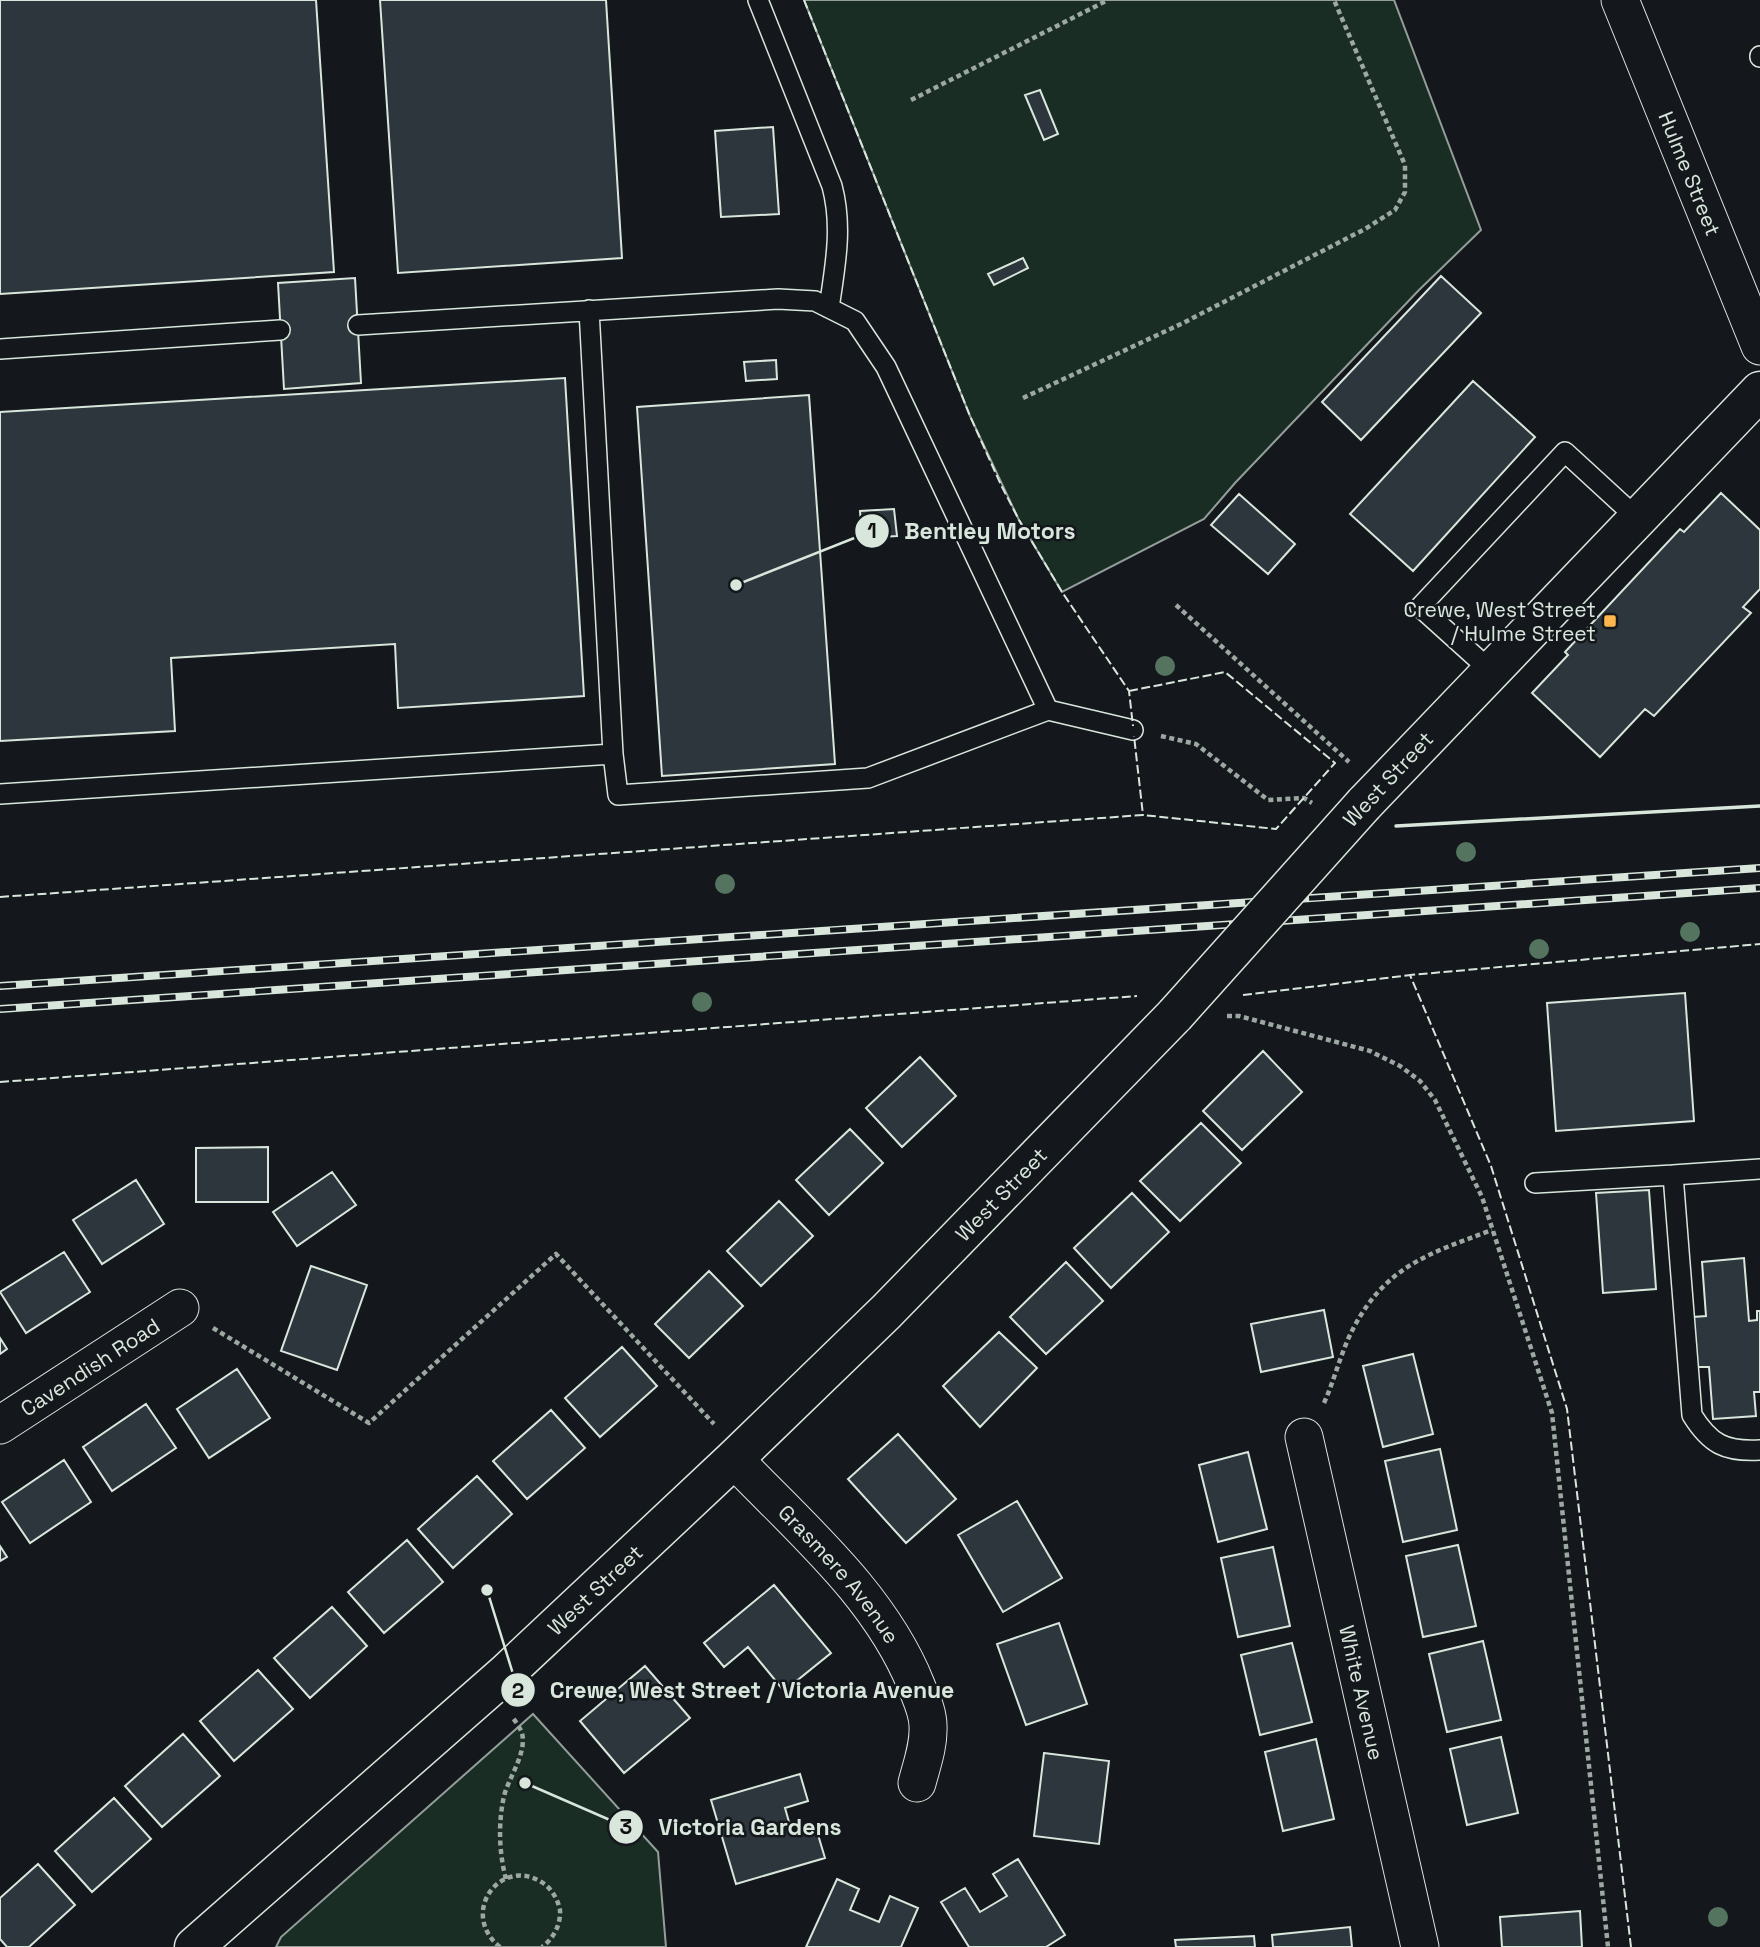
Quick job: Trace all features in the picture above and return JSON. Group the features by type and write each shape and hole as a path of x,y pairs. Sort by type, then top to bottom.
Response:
{"main road":[{"name":"West Street","path":"194,1947 489,1688 886,1312 1175,1015 1362,806 1760,391"}],"street":[{"name":"Hulme Street","path":"1620,0 1760,346"},
{"name":"Cavendish Road","path":"0,1425 180,1308"},
{"name":"White Avenue","path":"1304,1437 1420,1947"},
{"name":"Grasmere Avenue","path":"737,1456 854,1584 897,1644 914,1679 928,1723 928,1741 917,1783"}],"lane":[{"path":"758,0 832,186 838,208 837,247 829,308"},
{"path":"358,325 778,299 815,302 855,321 886,367 1048,710"},
{"path":"589,310 613,754 618,795 868,778 1048,710 1133,730"},
{"path":"0,349 281,330"},
{"path":"1491,671 1420,607 1565,452 1638,519"},
{"path":"0,794 613,754"},
{"path":"1535,1184 1760,1169"},
{"path":"1673,1175 1692,1415 1702,1432 1720,1446 1741,1451 1760,1450"}],"path":[{"path":"911,100 1108,0"},
{"path":"1023,398 1195,317 1365,229 1395,210 1405,192 1405,166 1334,0"},
{"path":"1177,605 1362,806"},
{"path":"1133,730 1196,744 1268,800 1304,798 1362,806"},
{"path":"1175,1015 1239,1016 1370,1051 1400,1066 1420,1081 1435,1100 1482,1197 1552,1412 1608,1947"},
{"path":"1304,1437 1325,1401 1353,1328 1378,1290 1398,1272 1420,1258 1492,1230"},
{"path":"180,1308 369,1423 556,1254 737,1456"},
{"path":"489,1688 510,1713 522,1733 521,1752 504,1797 500,1826 501,1862 506,1879"},
{"path":"500,1947 490,1938 483,1925 484,1900 492,1888 506,1879 520,1875 535,1878 549,1887 557,1900 559,1923 554,1934 542,1947"}],"green space":[{"path":"804,0 1394,0 1481,230 1419,290 1204,519 1062,592 1019,520 970,416"},
{"path":"533,1714 658,1852 666,1947 276,1947 281,1937"}],"building":[{"path":"0,0 316,0 334,272 0,294"},
{"path":"380,0 606,0 622,258 398,273"},
{"path":"1040,90 1058,134 1044,140 1025,95"},
{"path":"773,127 779,214 721,217 715,131"},
{"path":"1023,258 1028,268 994,285 988,274"},
{"path":"1441,276 1481,313 1361,440 1322,402"},
{"path":"355,278 361,383 284,389 278,283"},
{"path":"776,360 777,379 746,381 744,362"},
{"path":"565,378 584,696 398,708 395,644 171,658 175,731 0,741 0,412"},
{"path":"1473,381 1535,437 1413,571 1350,514"},
{"path":"809,395 835,764 662,776 637,407"},
{"path":"1721,493 1760,530 1760,589 1743,607 1751,613 1654,716 1645,709 1600,757 1532,693 1568,655 1565,652 1680,529 1684,532"},
{"path":"1239,494 1295,544 1268,574 1211,525"},
{"path":"894,509 897,536 862,538 860,511"},
{"path":"1685,993 1694,1121 1556,1131 1547,1003"},
{"path":"1263,1051 1302,1092 1242,1150 1203,1111"},
{"path":"920,1057 956,1096 902,1147 866,1108"},
{"path":"1201,1123 1241,1163 1180,1221 1140,1181"},
{"path":"850,1129 883,1163 829,1215 796,1180"},
{"path":"268,1147 268,1202 196,1202 196,1148"},
{"path":"332,1172 356,1205 297,1246 273,1212"},
{"path":"136,1180 164,1224 102,1264 73,1220"},
{"path":"1649,1190 1656,1289 1603,1293 1596,1193"},
{"path":"1132,1193 1169,1232 1111,1288 1074,1248"},
{"path":"779,1201 813,1236 761,1286 727,1251"},
{"path":"64,1252 90,1292 26,1333 0,1292"},
{"path":"1744,1258 1749,1321 1757,1320 1757,1311 1760,1311 1760,1392 1754,1392 1756,1416 1713,1419 1709,1367 1697,1367 1693,1317 1706,1316 1702,1262"},
{"path":"1066,1262 1103,1301 1046,1354 1010,1317"},
{"path":"311,1266 367,1285 337,1370 281,1351"},
{"path":"709,1271 743,1306 689,1358 655,1324"},
{"path":"1324,1310 1333,1357 1261,1372 1251,1324"},
{"path":"999,1332 1037,1368 980,1427 943,1386"},
{"path":"0,1338 7,1349 0,1354"},
{"path":"622,1347 657,1386 600,1437 565,1398"},
{"path":"1413,1354 1433,1434 1383,1447 1363,1366"},
{"path":"237,1369 270,1418 209,1458 177,1409"},
{"path":"146,1404 176,1448 112,1491 83,1447"},
{"path":"551,1410 585,1448 527,1499 493,1461"},
{"path":"898,1434 956,1499 906,1543 848,1479"},
{"path":"1440,1449 1457,1530 1403,1542 1385,1461"},
{"path":"1248,1452 1267,1529 1218,1542 1199,1465"},
{"path":"64,1460 91,1502 30,1543 2,1502"},
{"path":"477,1476 512,1514 453,1568 418,1529"},
{"path":"1017,1501 1062,1578 1003,1612 958,1535"},
{"path":"407,1540 443,1582 384,1633 348,1592"},
{"path":"1458,1545 1476,1626 1423,1637 1406,1556"},
{"path":"0,1546 7,1557 0,1561"},
{"path":"1273,1547 1290,1626 1238,1637 1221,1558"},
{"path":"774,1585 831,1653 784,1691 748,1647 724,1667 704,1643"},
{"path":"332,1607 367,1646 310,1698 274,1658"},
{"path":"1059,1623 1087,1704 1026,1725 997,1644"},
{"path":"1483,1641 1501,1720 1447,1732 1429,1654"},
{"path":"1292,1643 1312,1722 1260,1735 1241,1655"},
{"path":"645,1666 690,1718 624,1773 580,1721"},
{"path":"258,1670 293,1709 234,1761 200,1721"},
{"path":"183,1734 220,1776 162,1827 125,1786"},
{"path":"1501,1737 1518,1813 1467,1825 1450,1749"},
{"path":"1316,1739 1334,1819 1283,1831 1265,1752"},
{"path":"1044,1753 1109,1761 1099,1844 1034,1836"},
{"path":"800,1774 808,1801 785,1808 793,1836 816,1828 825,1858 736,1884 711,1800"},
{"path":"114,1798 151,1839 92,1892 55,1851"},
{"path":"1018,1859 1065,1935 1046,1947 969,1947 941,1902 965,1888 980,1912 1007,1896 993,1874"},
{"path":"38,1864 75,1905 29,1947 7,1947 0,1939 0,1898"},
{"path":"837,1879 859,1889 850,1910 879,1922 890,1896 918,1908 901,1947 806,1947"},
{"path":"1580,1911 1582,1947 1502,1947 1500,1917"},
{"path":"1350,1927 1352,1947 1273,1947 1272,1935"},
{"path":"1254,1936 1255,1947 1176,1947 1175,1940"}],"railway":[{"path":"0,986 1760,868"},
{"path":"0,1009 1760,888"}],"fence":[{"path":"804,0 970,416 1001,485 1062,592 1129,691 1133,726"},
{"path":"1129,691 1225,672 1335,763 1276,829 1143,815"},
{"path":"0,897 1143,815 1134,736"},
{"path":"1631,1947 1567,1409 1491,1166 1410,975 1760,944"},
{"path":"1243,995 1411,975"},
{"path":"0,1082 1137,996"}],"wall":[{"path":"1396,826 1760,806"}],"place":[{"name":"Bentley Motors","path":"736,585"},
{"name":"Crewe, West Street / Hulme Street","path":"1610,621"},
{"name":"Crewe, West Street / Victoria Avenue","path":"487,1590"},
{"name":"Victoria Gardens","path":"525,1783"}]}
